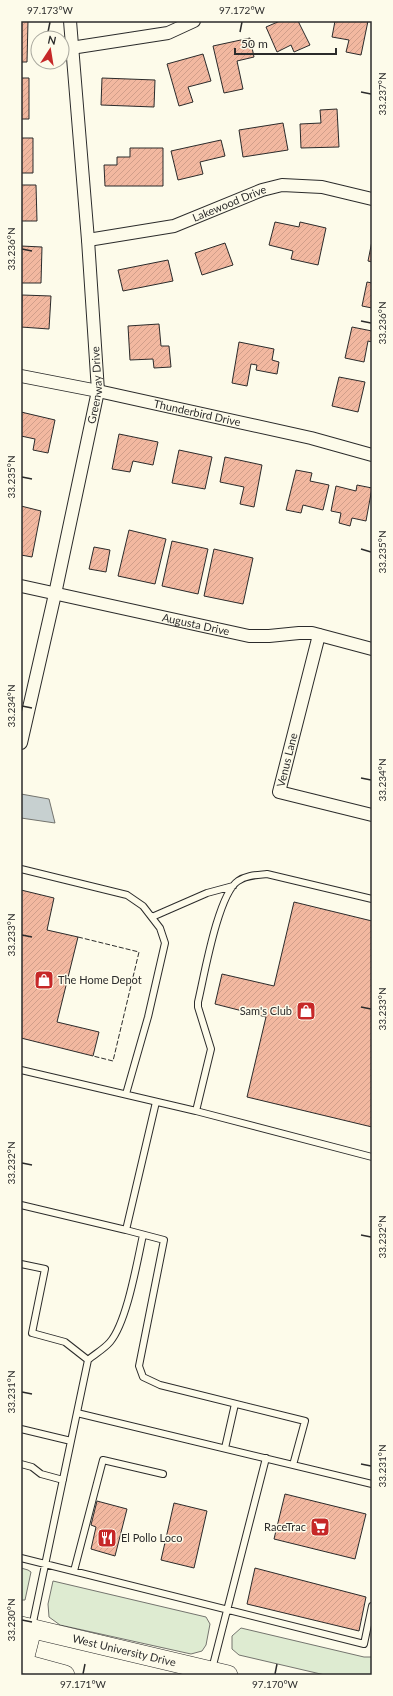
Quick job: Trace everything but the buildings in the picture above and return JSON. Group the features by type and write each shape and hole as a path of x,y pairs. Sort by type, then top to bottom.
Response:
{"main road":[{"path":"27,1628 22,1664 65,1675"},
{"name":"West University Drive","path":"27,1628 219,1673"}],"street":[{"name":"Greenway Drive","path":"21,743 55,594 98,391 88,240 71,48 70,21"},
{"path":"71,48 168,33 194,21"},
{"name":"Lakewood Drive","path":"88,240 174,226 262,190 282,185 322,187 372,199"},
{"name":"Thunderbird Drive","path":"21,376 98,391 311,438 372,455"},
{"name":"Augusta Drive","path":"21,586 249,636 299,633 319,635 372,649"},
{"name":"Venus Lane","path":"319,635 279,792 372,815"}],"lane":[{"path":"21,870 127,895 143,906 160,928 165,942 148,1016 126,1094"},
{"path":"196,1111 211,1049 198,1007 198,1002 220,908 228,892 237,881 251,875 267,874 372,898"},
{"path":"152,917 207,893 233,886"},
{"path":"21,1070 196,1111 372,1157"},
{"path":"126,1230 156,1102"},
{"path":"21,1205 164,1240 139,1366 143,1377 160,1385 305,1421 293,1465"},
{"path":"27,1628 46,1564 88,1360 107,1345 116,1334 130,1293 144,1235"},
{"path":"21,1264 45,1269 32,1333 65,1342 88,1360"},
{"path":"224,1448 235,1404"},
{"path":"77,1413 372,1484"},
{"path":"21,1428 71,1440"},
{"path":"219,1673 227,1609 266,1458"},
{"path":"74,1571 103,1460 163,1474"},
{"path":"21,1464 32,1467 42,1474 63,1480"},
{"path":"21,1558 364,1644 372,1606"}],"green space":[{"path":"21,1568 31,1572 25,1600 21,1600"},
{"path":"53,1581 206,1617 210,1624 206,1645 202,1651 191,1654 60,1625 49,1617 48,1604"},
{"path":"241,1628 364,1657 372,1657 372,1675 325,1675 239,1655 232,1649 232,1636"}],"shaded area":[{"path":"21,794 49,799 55,823 21,818"}],"fence":[{"path":"78,937 139,952 113,1061 93,1056"}],"place":[{"name":"The Home Depot","path":"44,980"},
{"name":"Sam's Club","path":"306,1011"},
{"name":"RaceTrac","path":"320,1527"},
{"name":"El Pollo Loco","path":"107,1538"}]}
